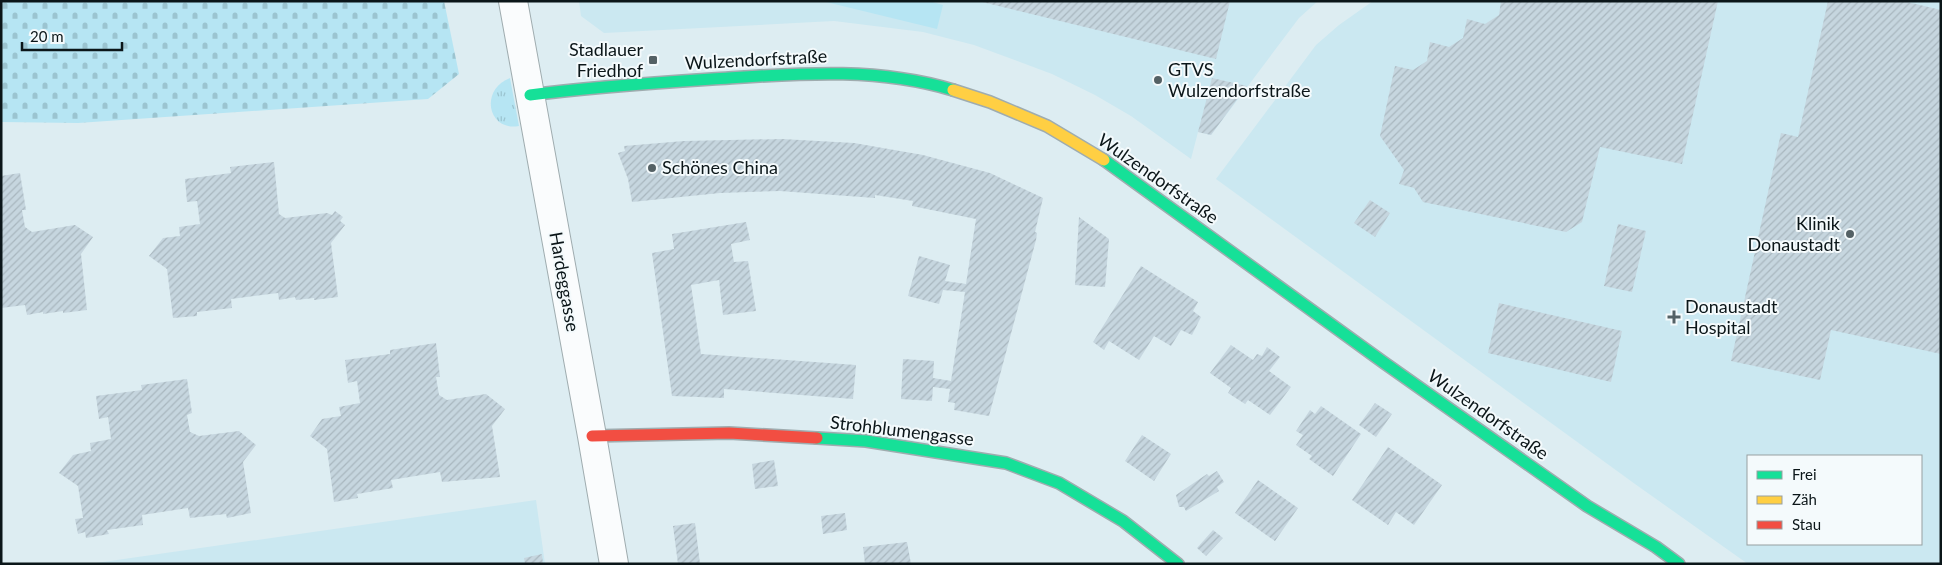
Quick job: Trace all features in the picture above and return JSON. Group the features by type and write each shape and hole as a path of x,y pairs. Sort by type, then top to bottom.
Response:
{"street":[{"name":"Hardeggasse","path":"513,1 614,564"},
{"name":"Wulzendorfstraße","path":"530,95 585,88 813,73 868,74 926,82 990,102 1047,126 1115,167 1390,368 1587,506 1656,547 1680,564"},
{"name":"Strohblumengasse","path":"592,436 728,433 866,441 1006,463 1059,483 1123,521 1178,564"}],"shaded area":[{"name":"GTVS Wulzendorfstraße","path":"579,1 1318,1 1299,18 1211,135 1198,132 1191,159 1131,116 1095,95 1052,74 974,45 923,32 834,21 604,33 581,16"},
{"name":"Donaustadt Hospital","path":"1373,1 1941,1 1941,564 1748,564 1216,179 1316,45 1339,25"},
{"path":"536,500 545,564 89,564"}],"green space":[{"path":"1,1 444,1 459,74 428,99 78,123 1,122"},
{"path":"822,1 929,1 943,5 937,29"},
{"path":"510,78 519,126 508,126 500,123 494,117 491,109 494,91 500,84"}],"building":[{"path":"978,1 1230,1 1216,59"},
{"path":"1501,1 1718,1 1682,164 1600,147 1582,222 1566,232 1423,202 1414,188 1399,184 1404,170 1380,136 1395,66 1413,70 1427,61 1430,42 1449,47 1463,38 1467,19 1485,24 1499,15"},
{"name":"Klinik Donaustadt","path":"1828,1 1903,1 1941,10 1941,354 1831,330 1820,380 1731,361 1781,133 1798,137"},
{"path":"1212,78 1247,86 1211,135 1198,132"},
{"path":"782,139 854,143 923,155 990,173 1043,198 1035,232 1037,233 1036,240 989,416 954,410 955,403 948,402 950,389 933,387 932,401 901,399 903,359 934,361 933,378 951,381 965,292 943,290 939,304 908,296 919,256 950,265 945,281 966,284 976,219 912,206 913,201 875,195 875,198 780,191 720,193 632,202 628,179 618,153 625,151 624,146 684,141"},
{"path":"274,162 279,214 285,218 327,213 332,215 335,211 343,217 340,221 345,225 331,243 338,297 296,300 295,297 279,300 278,293 231,299 232,308 197,312 197,316 173,318 167,269 149,256 163,238 180,236 179,227 200,224 197,201 187,202 185,179 231,173 230,167"},
{"path":"20,173 26,210 22,210 25,227 32,232 75,225 93,237 81,254 87,310 43,314 43,312 27,315 25,305 1,308 1,176"},
{"path":"1370,200 1390,213 1375,237 1354,223"},
{"path":"1079,217 1109,239 1105,287 1075,285"},
{"path":"746,222 750,240 731,244 734,262 748,261 756,311 723,315 719,280 691,285 701,354 856,365 853,399 724,389 724,398 672,396 652,253 674,249 672,234"},
{"path":"1618,224 1646,231 1632,292 1604,286"},
{"path":"1141,266 1198,302 1193,311 1201,317 1192,335 1181,330 1171,346 1154,336 1139,360 1109,341 1104,350 1093,342"},
{"path":"1499,303 1622,331 1611,382 1488,353"},
{"path":"436,343 440,377 436,377 439,395 447,400 486,394 505,409 492,426 500,477 442,482 440,472 391,480 393,488 357,494 358,498 334,502 327,449 310,436 322,419 341,416 339,407 360,403 357,381 348,383 345,360 390,354 390,350"},
{"path":"1231,345 1253,360 1257,354 1262,356 1267,347 1280,357 1269,371 1291,387 1270,415 1248,400 1245,404 1228,393 1231,388 1210,373"},
{"path":"187,379 192,413 187,415 190,432 199,436 239,431 256,445 243,462 251,513 227,518 226,514 190,518 188,508 142,515 143,525 107,530 109,534 86,538 85,532 78,534 75,519 83,518 78,486 59,473 73,455 91,451 90,443 111,439 108,417 99,419 96,396 142,390 141,385"},
{"path":"1375,403 1392,414 1376,437 1359,425"},
{"path":"1321,406 1361,434 1333,476 1309,459 1312,456 1296,445 1303,435 1296,431 1310,410 1315,414"},
{"path":"1142,435 1171,454 1154,481 1125,461"},
{"path":"1388,447 1442,485 1414,525 1396,512 1388,525 1352,500"},
{"path":"774,460 778,486 755,489 752,464"},
{"path":"1217,471 1224,482 1217,487 1219,491 1186,511 1184,507 1179,507 1176,495 1207,474 1209,476"},
{"path":"1258,480 1298,508 1275,541 1235,513"},
{"path":"845,513 847,530 823,534 821,516"},
{"path":"695,523 700,564 678,564 673,526"},
{"path":"1213,530 1223,538 1206,556 1197,548"},
{"path":"907,542 911,564 865,564 863,547"},
{"path":"542,554 543,564 525,564 524,558"}],"traffic: fast":[{"path":"530,95 643,84 803,74 893,77 953,90"},
{"path":"1104,160 1383,362 1587,506 1656,547 1679,564"},
{"path":"817,438 866,441 1006,463 1059,483 1123,521 1178,564"}],"traffic: slow":[{"path":"953,90 990,102 1047,126 1104,160"}],"traffic: jam":[{"path":"592,436 729,433 817,438"}],"place":[{"name":"Stadlauer Friedhof","path":"653,60"},
{"name":"GTVS Wulzendorfstraße","path":"1158,80"},
{"name":"Schönes China","path":"652,168"},
{"name":"Klinik Donaustadt","path":"1850,234"},
{"name":"Donaustadt Hospital","path":"1674,317"}]}
